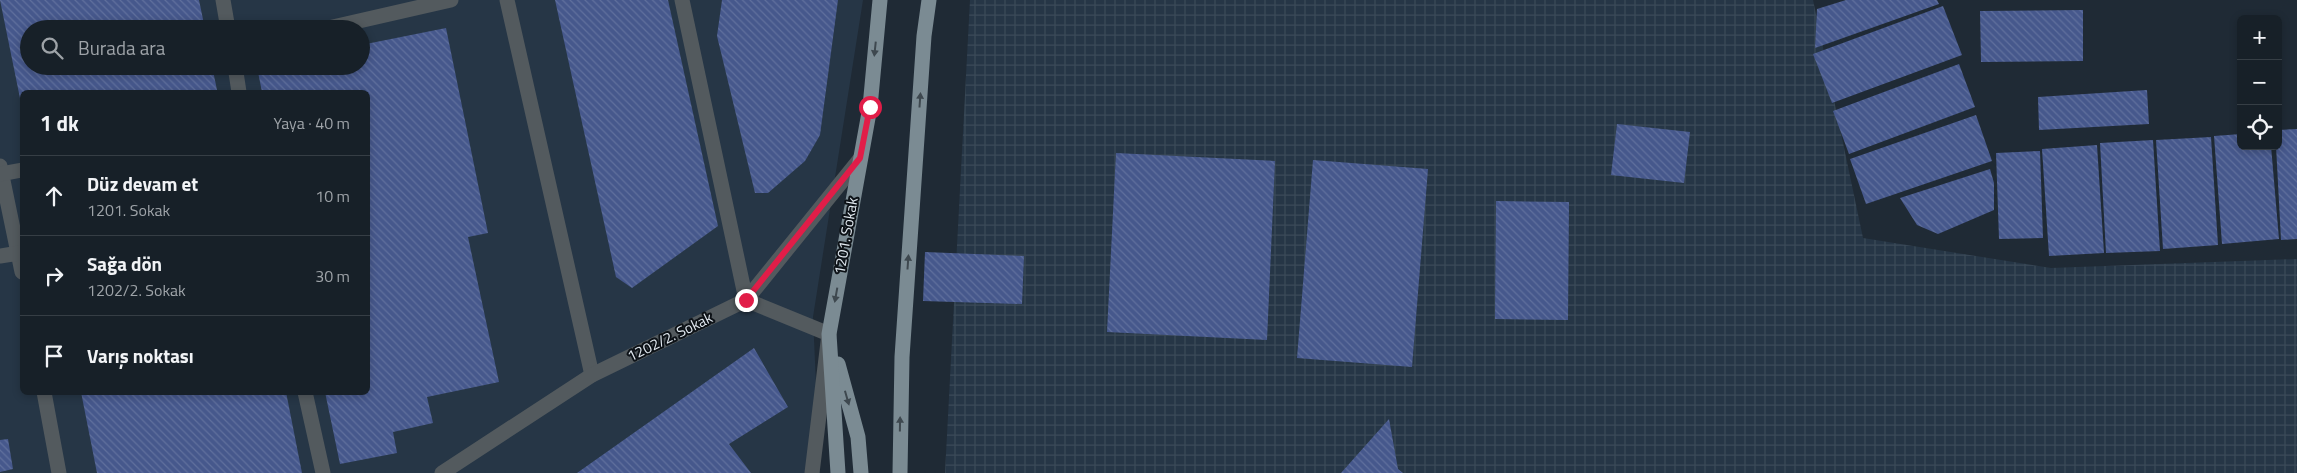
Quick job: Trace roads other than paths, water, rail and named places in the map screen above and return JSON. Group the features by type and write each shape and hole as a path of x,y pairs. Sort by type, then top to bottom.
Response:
{"main road":[{"name":"1201. Sokak","path":"838,473 829,334 870,107 880,0"},
{"path":"900,473 902,357 924,36 929,0"},
{"path":"829,334 858,437 861,473"}],"street":[{"path":"223,0 226,20"},
{"path":"363,20 451,0"},
{"path":"507,0 592,375"},
{"path":"682,0 746,300 829,334 812,473"},
{"path":"236,75 239,90"},
{"name":"1202/2. Sokak","path":"442,473 592,375 746,300 860,158"},
{"path":"20,170 1,170 20,259"},
{"path":"0,256 19,253"},
{"path":"45,395 59,473"},
{"path":"305,395 323,473"}]}
